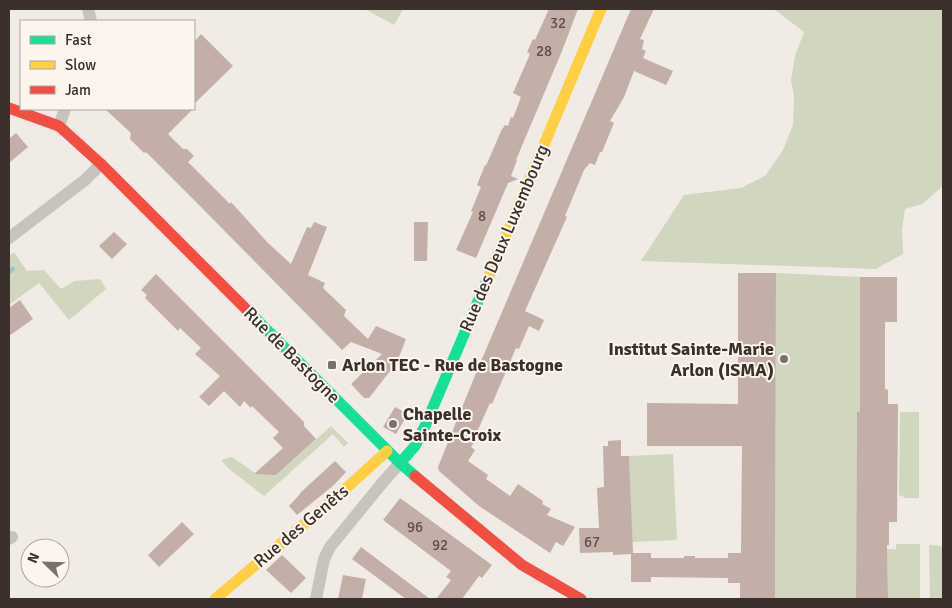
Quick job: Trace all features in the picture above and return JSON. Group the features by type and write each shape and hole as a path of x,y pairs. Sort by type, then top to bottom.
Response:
{"main road":[{"name":"Rue des Deux Luxembourg","path":"400,463 415,446 425,426 601,9"},
{"name":"Rue de Bastogne","path":"9,108 59,126 101,164 400,463 515,559 580,599"},
{"name":"Rue des Genêts","path":"215,599 341,493 387,451"}],"street":[{"path":"59,126 65,110"},
{"path":"9,238 85,180 101,164"},
{"path":"316,599 324,559 330,547 377,488 400,463"}],"green space":[{"path":"365,9 403,9 394,25"},
{"path":"774,9 943,9 943,186 922,204 905,209 902,230 903,254 876,269 641,261 684,195 741,188 765,176 783,150 793,125 794,96 791,80 795,56 804,32"},
{"path":"14,252 27,271 44,270 61,289 75,281 100,279 106,289 69,320 39,283 9,305 9,256"},
{"path":"776,273 860,277 860,411 857,412 856,599 775,599"},
{"path":"900,412 919,412 919,498 904,498 899,495"},
{"path":"331,426 348,443 344,447 333,434 264,496 228,468 221,460 232,457 255,473 276,475"},
{"path":"673,454 677,540 632,542 629,456"},
{"path":"896,544 920,544 920,599 888,599 887,549 896,549"},
{"path":"929,545 943,546 943,599 930,599"}],"building":[{"path":"549,9 578,9 516,160 511,176 518,179 508,183 476,258 456,250 473,212 471,211 481,187 477,185 485,165 501,131 505,125 508,126 511,117 513,118 521,97 513,93 530,54 527,52 533,39 535,40"},
{"path":"631,9 654,9 640,39 644,40 642,49 646,51 643,58 673,71 666,85 634,71 624,97 610,121 614,123 602,152 600,152 595,165 590,163 584,170 565,216 567,217 525,311 544,320 539,331 529,326 519,349 516,348 492,404 490,403 477,432 480,434 471,447 475,450 468,461 488,475 486,479 510,496 518,484 543,501 542,504 551,509 547,515 575,527 563,546 556,542 550,553 479,506 439,471 438,467"},
{"path":"201,34 233,66 195,103 195,41"},
{"path":"106,110 192,110 168,134 183,149 187,149 194,156 188,162 230,204 231,202 267,242 291,264 307,227 311,228 314,222 327,227 308,275 325,283 323,288 346,310 344,316 368,339 376,326 406,339 397,362 369,398 364,398 351,384 382,354 351,342 342,350 146,152 144,153 130,139 131,133"},
{"path":"16,133 28,147 9,163 9,139"},
{"path":"414,222 428,222 427,261 414,261"},
{"path":"114,232 127,244 112,259 99,246"},
{"path":"738,273 776,273 775,599 740,599 740,583 728,583 728,578 651,577 651,582 631,582 631,554 613,555 613,552 580,553 579,528 599,528 597,488 604,487 603,446 608,446 608,441 621,440 621,456 629,456 633,553 651,553 651,558 695,556 695,558 728,558 728,553 741,553 742,446 647,446 647,403 738,404"},
{"path":"156,274 304,422 304,426 316,439 276,475 254,474 283,448 273,438 279,432 252,406 251,408 244,401 240,407 224,391 209,406 199,397 220,376 195,354 201,348 180,328 178,331 145,298 147,295 141,290"},
{"path":"860,277 897,277 897,322 885,322 885,389 888,390 888,404 898,404 897,522 889,522 889,545 887,545 888,599 856,599 857,412 860,411"},
{"path":"20,300 33,319 9,336 9,308"},
{"name":"Chapelle Sainte-Croix","path":"395,407 408,414 396,434 383,427"},
{"path":"335,461 346,472 334,485 297,515 289,506 300,493"},
{"path":"400,498 492,565 482,578 479,576 462,599 436,599 451,580 446,577 451,571 383,520"},
{"path":"182,522 194,534 159,567 148,555"},
{"path":"361,547 430,599 406,599 352,559"},
{"path":"282,555 306,578 291,593 266,570"},
{"path":"343,575 366,579 362,599 338,599"}],"waterway":[{"path":"9,272 13,269"}],"traffic: fast":[{"path":"400,463 415,446 425,426 488,278"},
{"path":"252,315 415,476"}],"traffic: slow":[{"path":"488,278 601,9"},
{"path":"215,599 341,493 387,451"}],"traffic: jam":[{"path":"9,108 59,126 101,164 252,315"},
{"path":"415,476 522,565 581,599"}],"place":[{"name":"Institut Sainte-Marie Arlon (ISMA)","path":"784,359"},
{"name":"Arlon TEC - Rue de Bastogne","path":"332,365"},
{"name":"Chapelle Sainte-Croix","path":"393,424"}]}
